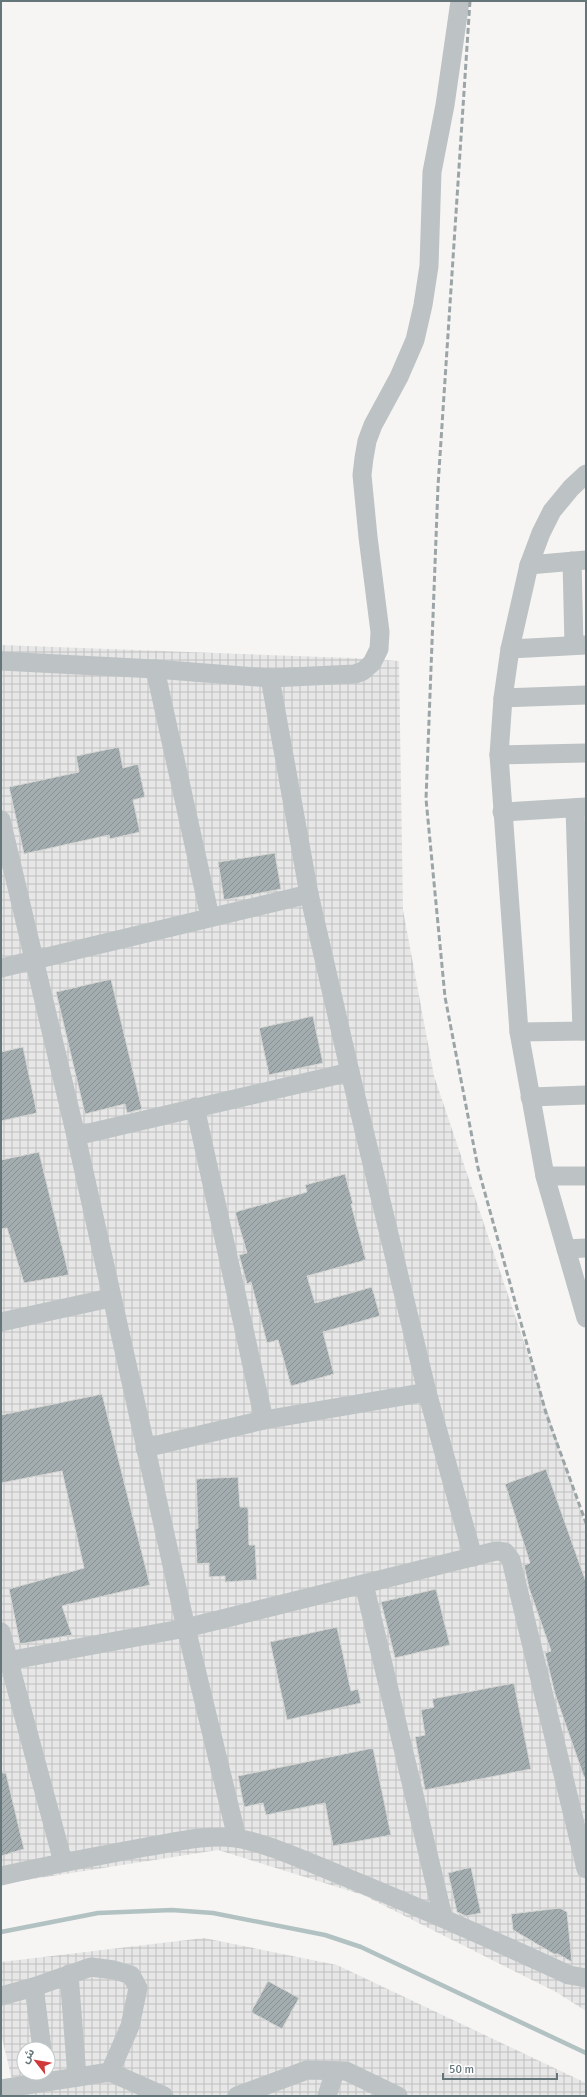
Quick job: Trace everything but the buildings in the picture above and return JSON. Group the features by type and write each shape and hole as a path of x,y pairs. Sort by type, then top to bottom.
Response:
{"street":[{"path":"1,661 155,668 270,678 355,674 363,671 372,663 379,649 380,632 362,475 364,458 367,440 373,425 399,377 415,340 423,305 429,266 432,172 460,1"},
{"path":"586,474 571,488 552,511 541,533 529,565 510,648 502,698 499,755 519,1032 545,1176 566,1249 583,1298 586,1318"},
{"path":"510,648 580,645 579,561 529,565"},
{"path":"155,668 210,917"},
{"path":"270,678 309,894 350,1072 428,1392 474,1558"},
{"path":"502,698 586,695"},
{"path":"499,755 586,753"},
{"path":"502,812 580,808 584,1031 519,1032"},
{"path":"1,820 33,961 76,1136 110,1298 186,1628 237,1838"},
{"path":"1,968 309,894"},
{"path":"76,1136 350,1072"},
{"path":"530,1097 586,1095"},
{"path":"195,1107 264,1420"},
{"path":"545,1176 586,1176"},
{"path":"566,1249 586,1248"},
{"path":"1,1322 110,1298"},
{"path":"145,1448 264,1420 428,1392"},
{"path":"8,1661 186,1628 474,1558 496,1551 505,1552 511,1560 586,1869"},
{"path":"364,1584 442,1917"},
{"path":"1,1632 63,1862"},
{"path":"1,1876 63,1862 193,1839 217,1837 237,1838 318,1866 442,1917 569,1975 586,1978"},
{"path":"1,1996 90,1967 114,1970 131,1975 138,1988 130,2026 110,2072"},
{"path":"69,1974 77,2077"},
{"path":"34,1986 41,2041"},
{"path":"237,2096 308,2070 346,2071 398,2096"},
{"path":"328,2096 335,2071"},
{"path":"56,2078 77,2077 110,2072 164,2096"},
{"path":"1,2089 34,2081"}],"shaded area":[{"path":"1,645 399,661 403,910 434,1076 586,1526 586,2011 556,1992 363,1895 218,1850 1,1884"},
{"path":"204,1938 337,1965 586,2083 586,2096 16,2096 1,2034 1,1962"}],"waterway":[{"path":"1,1932 98,1913 172,1910 213,1913 325,1935 361,1947 586,2053"}],"railway":[{"path":"470,1 438,486 426,799 445,997 478,1168 546,1413 586,1523"}]}
